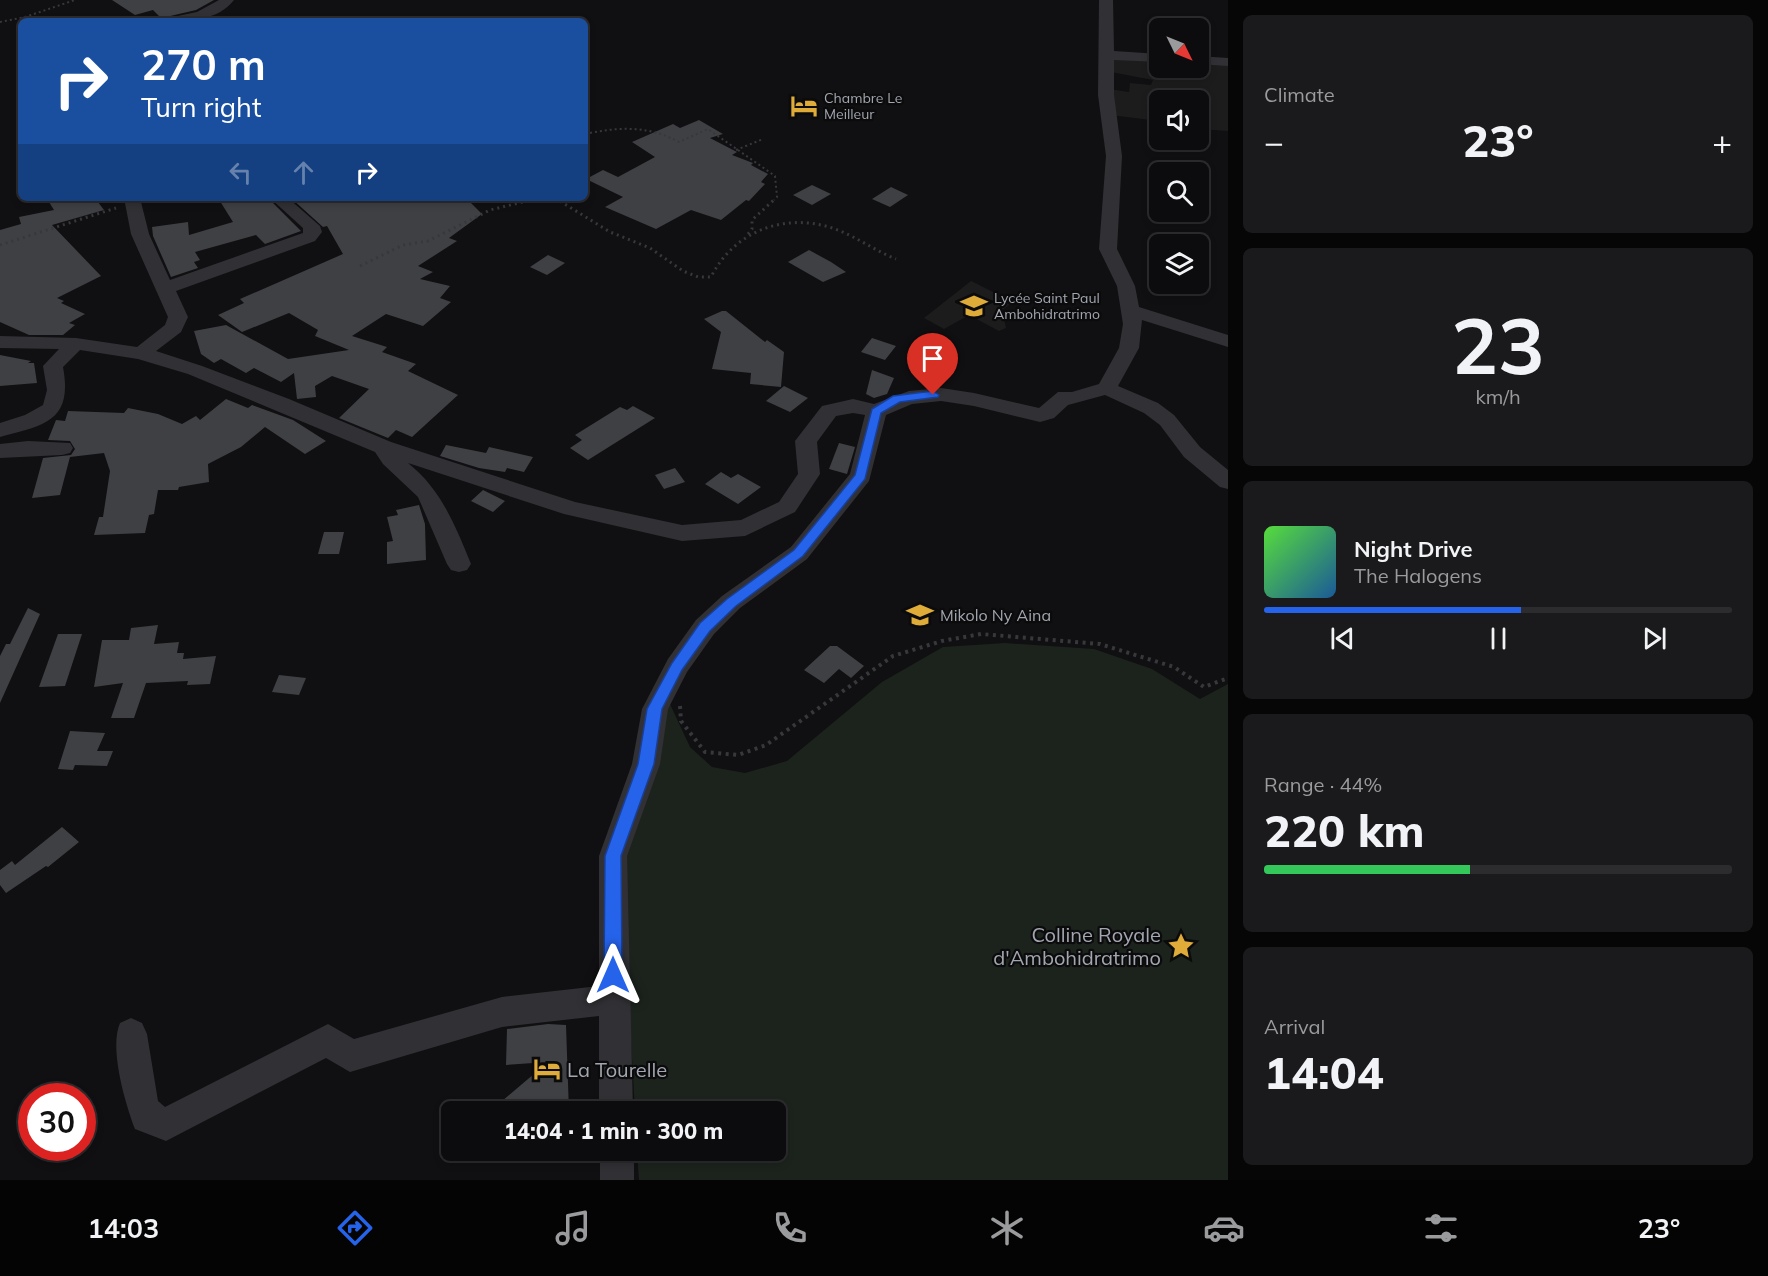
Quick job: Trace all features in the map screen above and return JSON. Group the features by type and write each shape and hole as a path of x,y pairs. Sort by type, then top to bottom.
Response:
{"street":[{"path":"203,18 227,0"},
{"path":"0,342 76,344 141,353 271,399 383,447 572,508 682,533 745,528 787,507 809,474 806,441 829,411 853,406 876,411 897,399 933,395 970,398 1035,416 1048,414 1065,397 1072,399 1106,388 1118,372 1129,348 1133,324 1126,286 1108,249 1114,156 1106,95 1108,56 1106,0"},
{"path":"1108,56 1149,58"},
{"path":"1209,61 1228,62"},
{"path":"133,201 140,234 167,288 178,317 174,328 141,353"},
{"path":"167,288 309,237 313,232 311,226 282,201"},
{"path":"1131,311 1228,340"},
{"path":"0,430 48,413 56,402 53,366 76,344"},
{"path":"1106,388 1151,408 1167,420 1192,452 1228,482"},
{"path":"616,1101 613,856 646,764 655,709 677,666 705,627 799,553 861,476 876,411"},
{"path":"0,451 28,447 62,448"},
{"path":"383,447 388,458 420,485 444,527 459,564"},
{"path":"131,1034 141,1101 147,1117 166,1124 328,1040 350,1056 502,1012 613,999"},
{"path":"617,1161 618,1180"}],"path":[{"path":"20,18 75,0"},
{"path":"0,22 18,18"},
{"path":"560,201 610,232 650,248 666,262 698,277 711,277 718,263 752,229 752,220 777,197 774,176 708,129 679,142 666,135 619,127 588,133"},
{"path":"736,150 763,139"},
{"path":"0,245 133,201"},
{"path":"360,266 403,245 429,241 482,216 489,210 527,201"},
{"path":"747,235 785,225 820,225 856,239 896,259"},
{"path":"677,666 681,721 705,752 738,754 766,745 892,656 942,640 981,634 1100,644 1174,667 1204,687 1228,678"}],"shaded area":[{"path":"1112,58 1149,60 1149,78 1209,78 1209,63 1228,64 1228,131 1209,130 1209,90 1149,90 1149,120 1110,115 1109,89 1129,92 1130,83 1151,85 1153,80 1111,72"},
{"name":"Lycée Saint Paul Ambohidratrimo","path":"971,281 1013,302 1002,310 1006,328 999,331 969,315 944,329 924,318"},
{"path":"1005,643 1094,649 1152,669 1200,699 1228,684 1228,1180 639,1180 638,1161 786,1161 786,1101 634,1101 621,864 669,702 690,747 712,767 745,773 787,761 882,682 943,647"}],"building":[{"path":"112,0 214,0 196,10 166,17 159,16 153,10 135,15"},
{"path":"699,120 723,134 710,138 737,152 732,155 753,163 751,165 768,174 761,182 765,184 749,201 746,200 721,220 691,210 656,229 605,207 623,197 588,178 603,170 618,177 655,157 632,142 673,124 680,128"},
{"path":"812,185 831,194 812,205 793,195"},
{"path":"891,187 908,195 890,207 872,199"},
{"path":"97,201 104,210 52,225 101,276 57,298 64,301 61,303 85,314 69,323 75,325 63,335 29,335 0,322 0,230 21,224 19,217 54,210 49,202"},
{"path":"220,201 271,201 301,231 265,244 256,235 195,252 200,260 194,262 198,268 171,277 153,236 152,227 188,222 189,235 233,222"},
{"path":"294,201 469,201 482,214 449,238 457,241 418,266 433,272 420,279 450,286 440,298 451,302 423,326 386,314 352,336 387,347 382,352 416,364 408,371 458,395 412,437 396,430 388,438 339,418 369,389 332,376 315,386 316,397 297,399 294,373 281,382 254,368 246,373 221,359 214,363 201,354 194,331 226,325 288,359 349,350 315,336 318,330 289,313 242,332 218,315 244,303 240,299 343,254 327,226 323,227"},
{"path":"809,250 846,272 823,282 788,262"},
{"path":"548,255 565,263 547,275 530,267"},
{"path":"726,311 765,342 767,340 784,352 781,387 750,384 751,373 712,369 721,332 704,319"},
{"path":"872,338 896,346 885,360 861,352"},
{"path":"0,355 34,363 37,383 0,386"},
{"path":"872,370 894,378 887,394 874,398 866,394"},
{"path":"784,386 808,398 790,412 766,401"},
{"path":"226,399 248,408 252,405 293,420 326,441 305,454 265,427 241,447 208,464 209,482 179,487 178,490 158,490 154,514 149,515 145,533 94,535 99,517 103,517 110,471 104,453 70,457 60,495 32,498 43,458 71,455 75,449 70,441 48,440 56,420 65,421 68,411 124,413 128,408 158,414 182,424 196,416 200,420"},
{"path":"633,406 655,418 588,460 570,448 582,440 575,435 620,407 627,410"},
{"path":"839,443 855,447 847,474 829,469"},
{"path":"446,445 486,453 489,447 533,457 524,472 507,468 505,472 479,468 440,456"},
{"path":"675,468 685,482 664,489 655,475"},
{"path":"721,472 731,478 738,474 761,487 738,504 705,484"},
{"path":"483,490 505,501 493,512 471,501"},
{"path":"419,505 425,524 426,560 387,564 387,542 393,541 387,517 398,515 396,510"},
{"path":"324,532 344,532 339,554 318,554"},
{"path":"28,608 40,614 0,703 0,656 6,644 10,644"},
{"path":"158,625 154,644 179,642 177,653 184,653 183,659 216,656 210,684 187,685 188,681 146,683 134,718 111,718 123,683 94,687 102,640 129,640 131,628"},
{"path":"58,634 82,634 65,686 39,687"},
{"path":"830,646 837,646 864,666 851,678 839,669 824,683 804,670"},
{"path":"279,675 306,678 299,695 272,692"},
{"path":"70,731 105,733 97,751 113,751 107,766 75,765 73,770 58,769"},
{"path":"62,827 79,842 48,867 46,866 6,893 0,885 0,870 12,861 15,865"},
{"name":"La Tourelle","path":"548,1024 566,1025 569,1101 502,1101 548,1062 506,1065 507,1029"}],"place":[{"name":"Chambre Le Meilleur","path":"804,106"},
{"name":"Lycée Saint Paul Ambohidratrimo","path":"974,306"},
{"name":"Mikolo Ny Aina","path":"920,615"},
{"name":"Colline Royale d'Ambohidratrimo","path":"1181,946"},
{"name":"La Tourelle","path":"547,1069"}],"route":[{"path":"613,975 613,856 646,764 655,709 677,666 705,627 731,602 799,553 861,476 876,411 897,399 933,395"}]}
